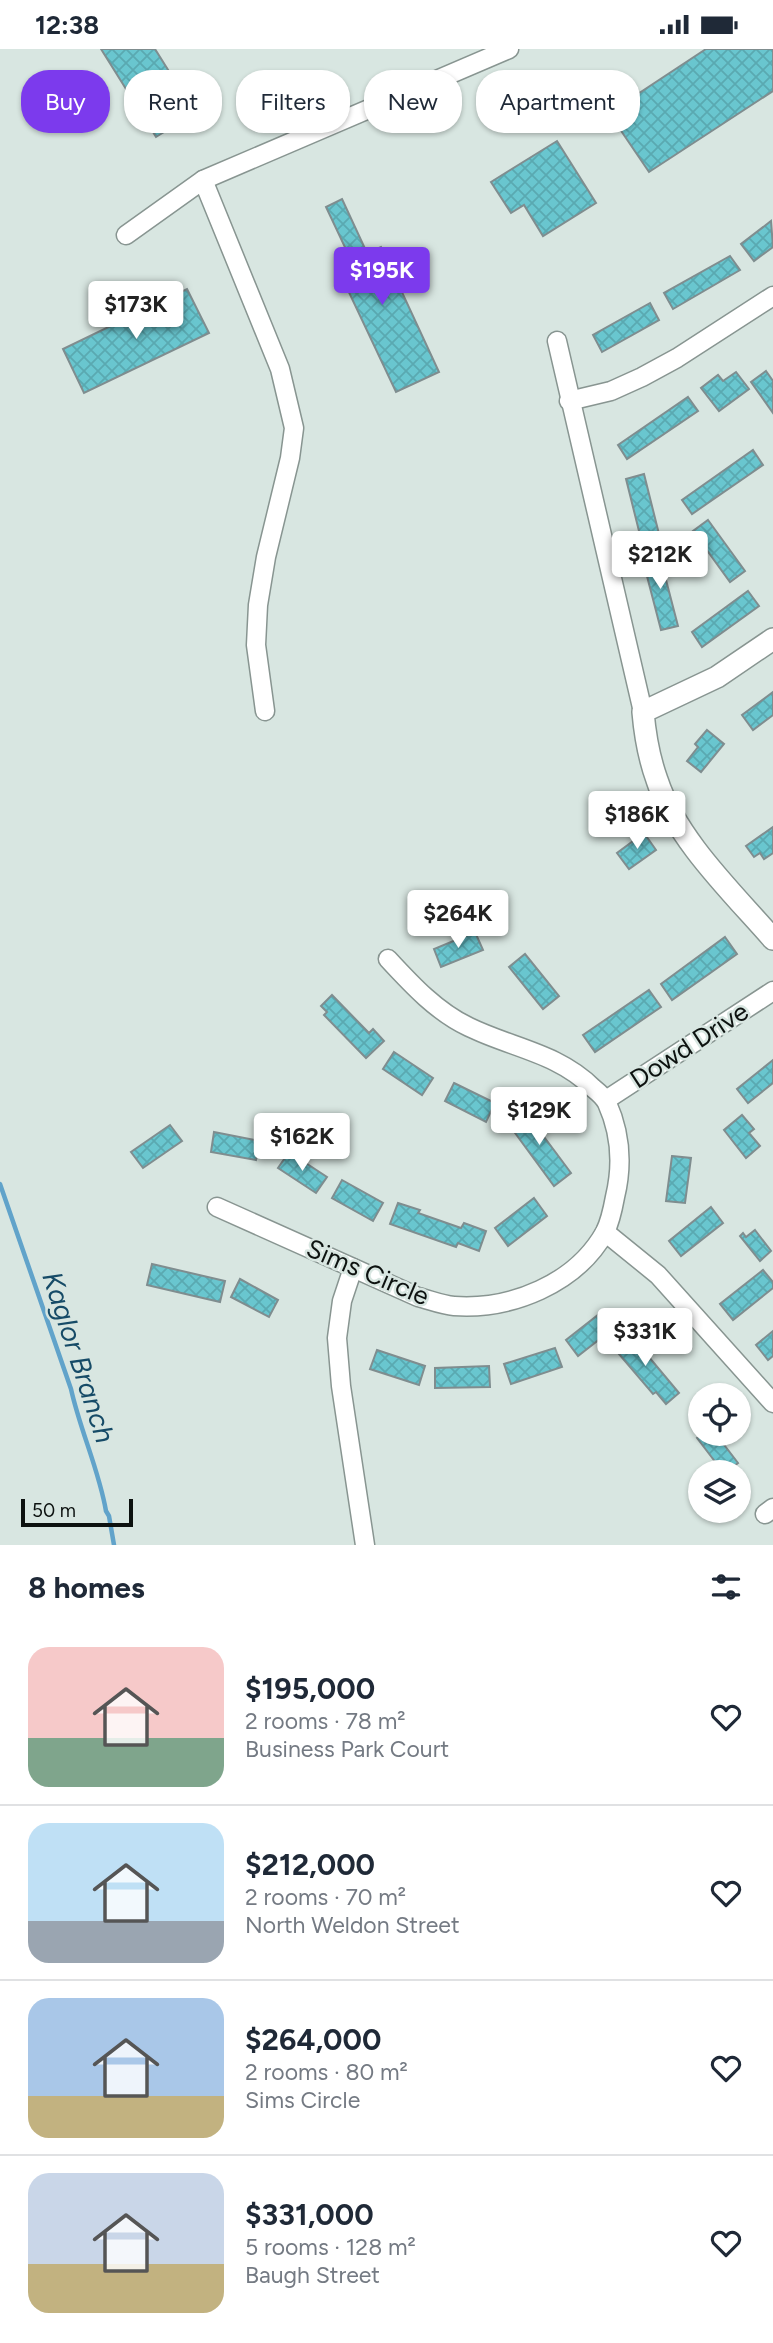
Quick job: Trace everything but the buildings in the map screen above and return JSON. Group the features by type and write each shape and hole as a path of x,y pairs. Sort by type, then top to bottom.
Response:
{"street":[{"path":"125,235 203,180 509,49"},
{"path":"203,180 280,369 294,428 258,605 256,645 265,711"},
{"path":"569,401 611,391 642,377 677,358 773,296"},
{"path":"557,341 657,782 678,824 693,846 773,939"},
{"path":"643,712 717,677 773,639"},
{"name":"Sims Circle","path":"217,1207 418,1297 452,1305 482,1305 534,1294 564,1276 585,1257 605,1232 620,1174 619,1136 606,1100 558,1061 468,1027 443,1012 418,991 388,959"},
{"name":"Dowd Drive","path":"606,1100 773,991"},
{"path":"605,1232 658,1275 773,1403"},
{"path":"353,1268 342,1301 337,1338 341,1385 365,1545"}],"waterway":[{"name":"Kaglor Branch","path":"0,1184 71,1389 109,1516 114,1545"}]}
